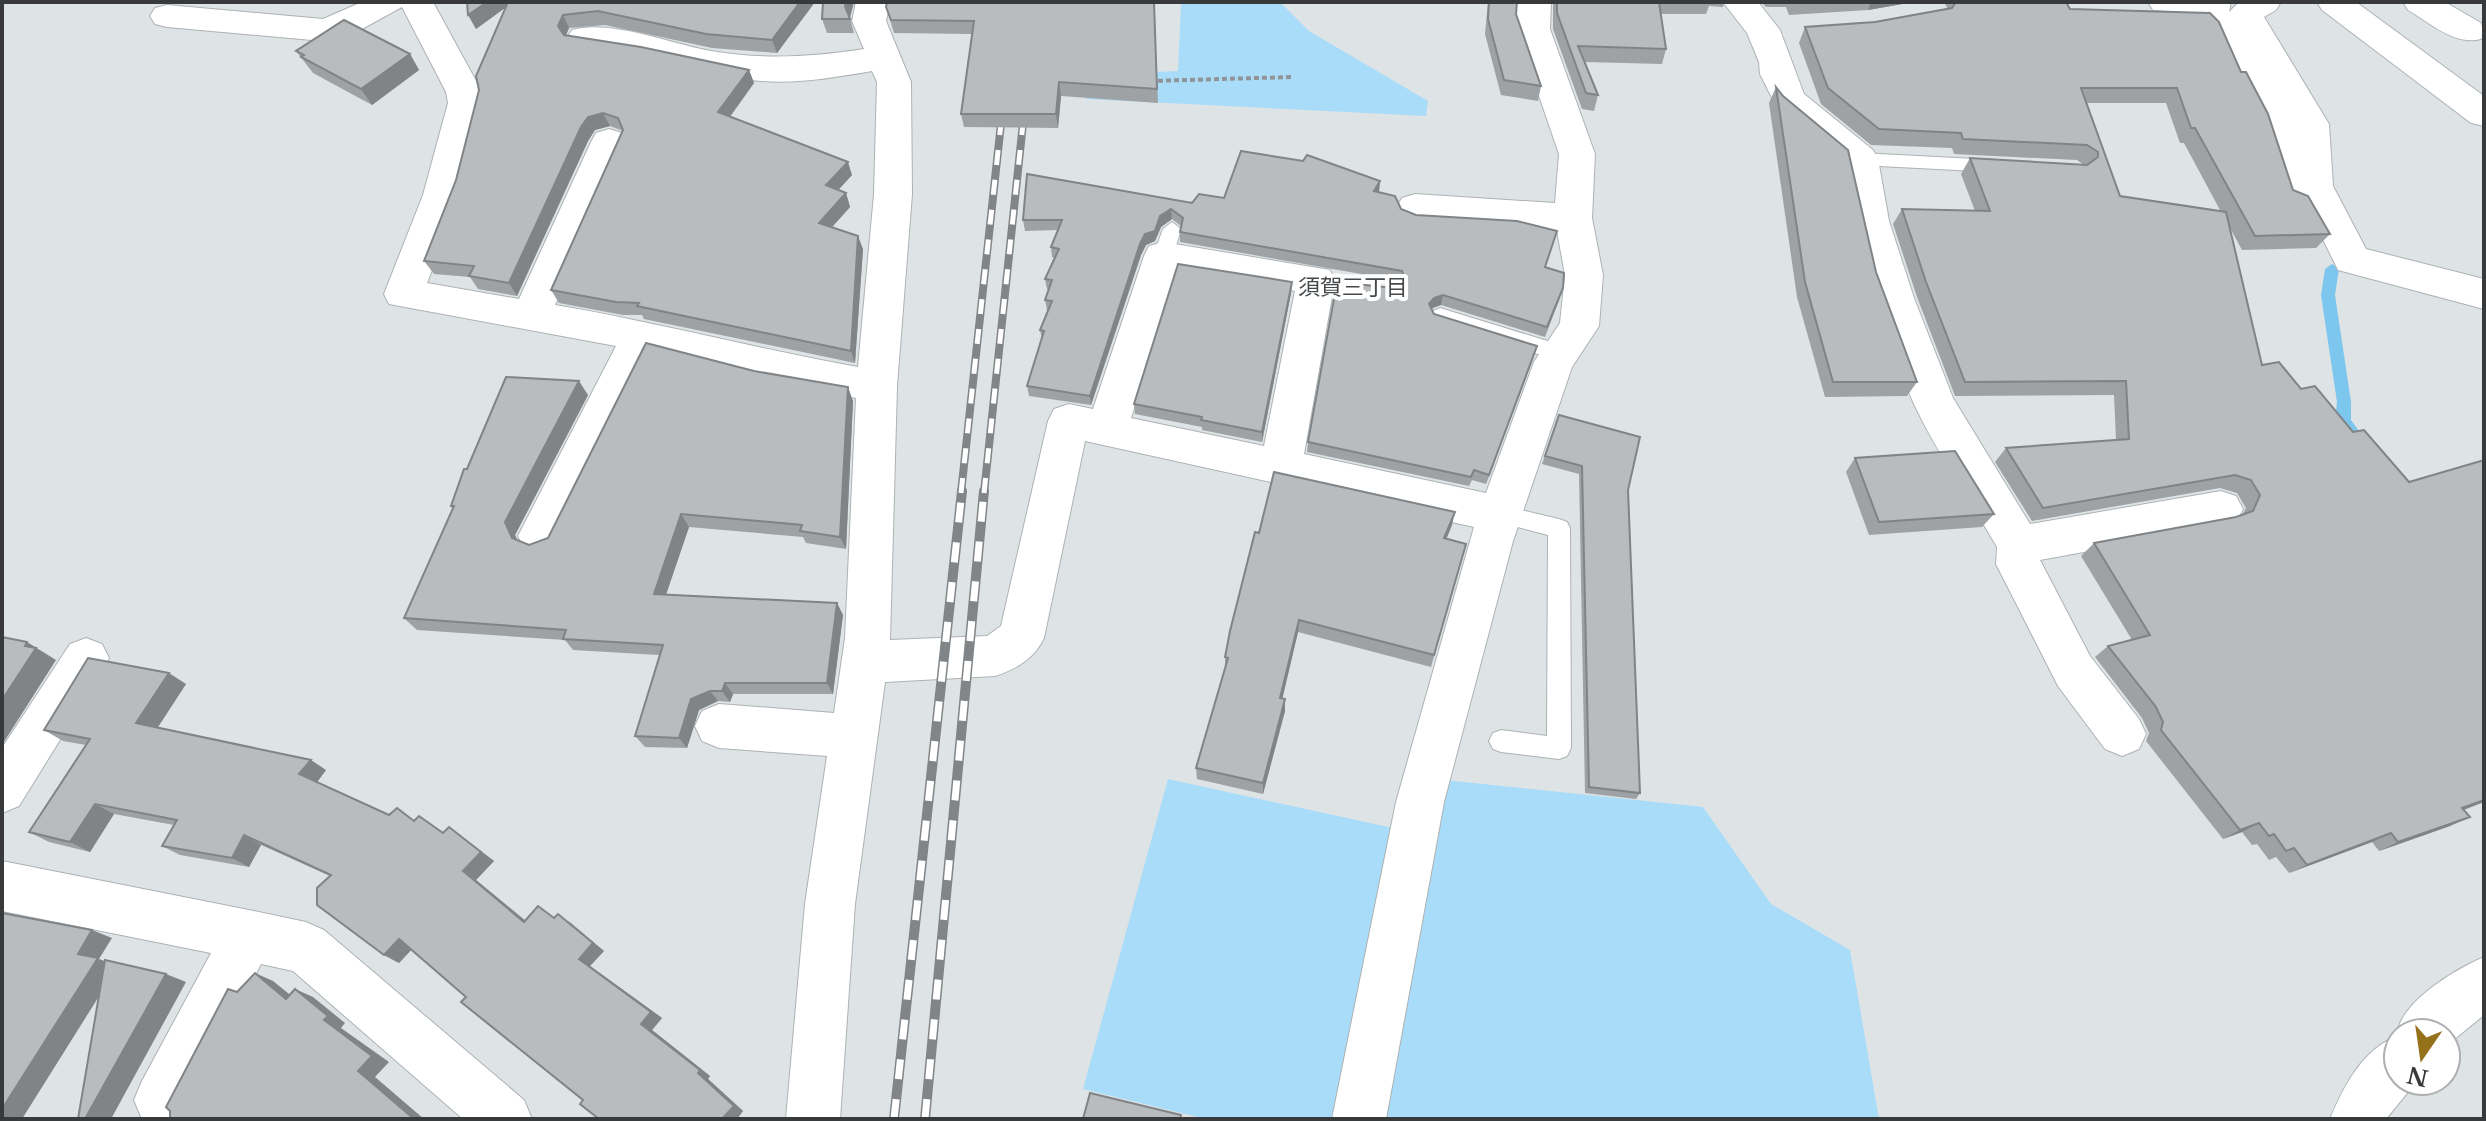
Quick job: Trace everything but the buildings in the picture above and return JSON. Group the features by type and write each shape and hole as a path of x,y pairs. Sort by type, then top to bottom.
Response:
{"street":[{"path":"167,16 323,30 339,27 389,2"},
{"path":"416,2 464,92 466,103 442,195 403,294 641,335 761,366 877,386"},
{"path":"813,1119 830,904 868,638 877,386 893,194 894,82 869,21 873,2"},
{"path":"1359,1119 1420,802 1499,514 1554,362 1579,326 1584,275 1573,218 1577,154 1533,29 1534,2"},
{"path":"2165,2 2213,3 2212,15 2220,31 2241,46 2279,117 2287,179 2301,205 2352,260 2484,294"},
{"path":"2264,2 2245,13 2311,124 2315,186 2352,260"},
{"path":"2334,2 2484,114"},
{"path":"2420,2 2469,31"},
{"path":"1751,16 1802,30"},
{"path":"1751,16 1776,62 1777,74 1790,101 1860,159 1870,221 1894,298 1934,403 2019,545 2018,564 2074,671 2122,734"},
{"path":"584,38 658,48 707,62 763,70 823,67 884,58"},
{"path":"531,315 609,142"},
{"path":"1415,208 1573,218"},
{"path":"1107,429 1168,243 1323,281 1281,465"},
{"path":"540,536 641,335"},
{"path":"864,662 995,656 1021,638 1069,421 1499,514"},
{"path":"2019,545 2221,509"},
{"path":"2,790 86,658"},
{"path":"719,726 854,736"},
{"path":"2,886 306,948 505,1119"},
{"path":"161,1100 249,935"},
{"path":"2437,1017 2484,983"},
{"path":"2357,1119 2367,1099 2382,1081"}],"lane":[{"path":"1860,159 2015,167"},
{"path":"1440,316 1560,353"},
{"path":"1499,514 1559,528 1559,748 1501,741"}],"path":[{"path":"1150,81 1293,77"}],"shaded area":[{"path":"1181,2 1280,2 1309,31 1428,101 1426,116 1086,99 1090,75 1178,71"},
{"path":"1168,779 1393,828 1340,1119 1206,1119 1083,1089"},
{"path":"1435,779 1703,807 1771,904 1850,950 1879,1119 1377,1119"}],"waterway":[{"path":"2332,269 2328,295 2344,402 2343,422 2356,438"}],"railway":[{"path":"984,493 1025,104"},
{"path":"961,493 1003,105"},
{"path":"894,1119 962,491"},
{"path":"925,1119 984,491"}],"district":[{"name":"須賀三丁目","path":"1353,287"}]}
